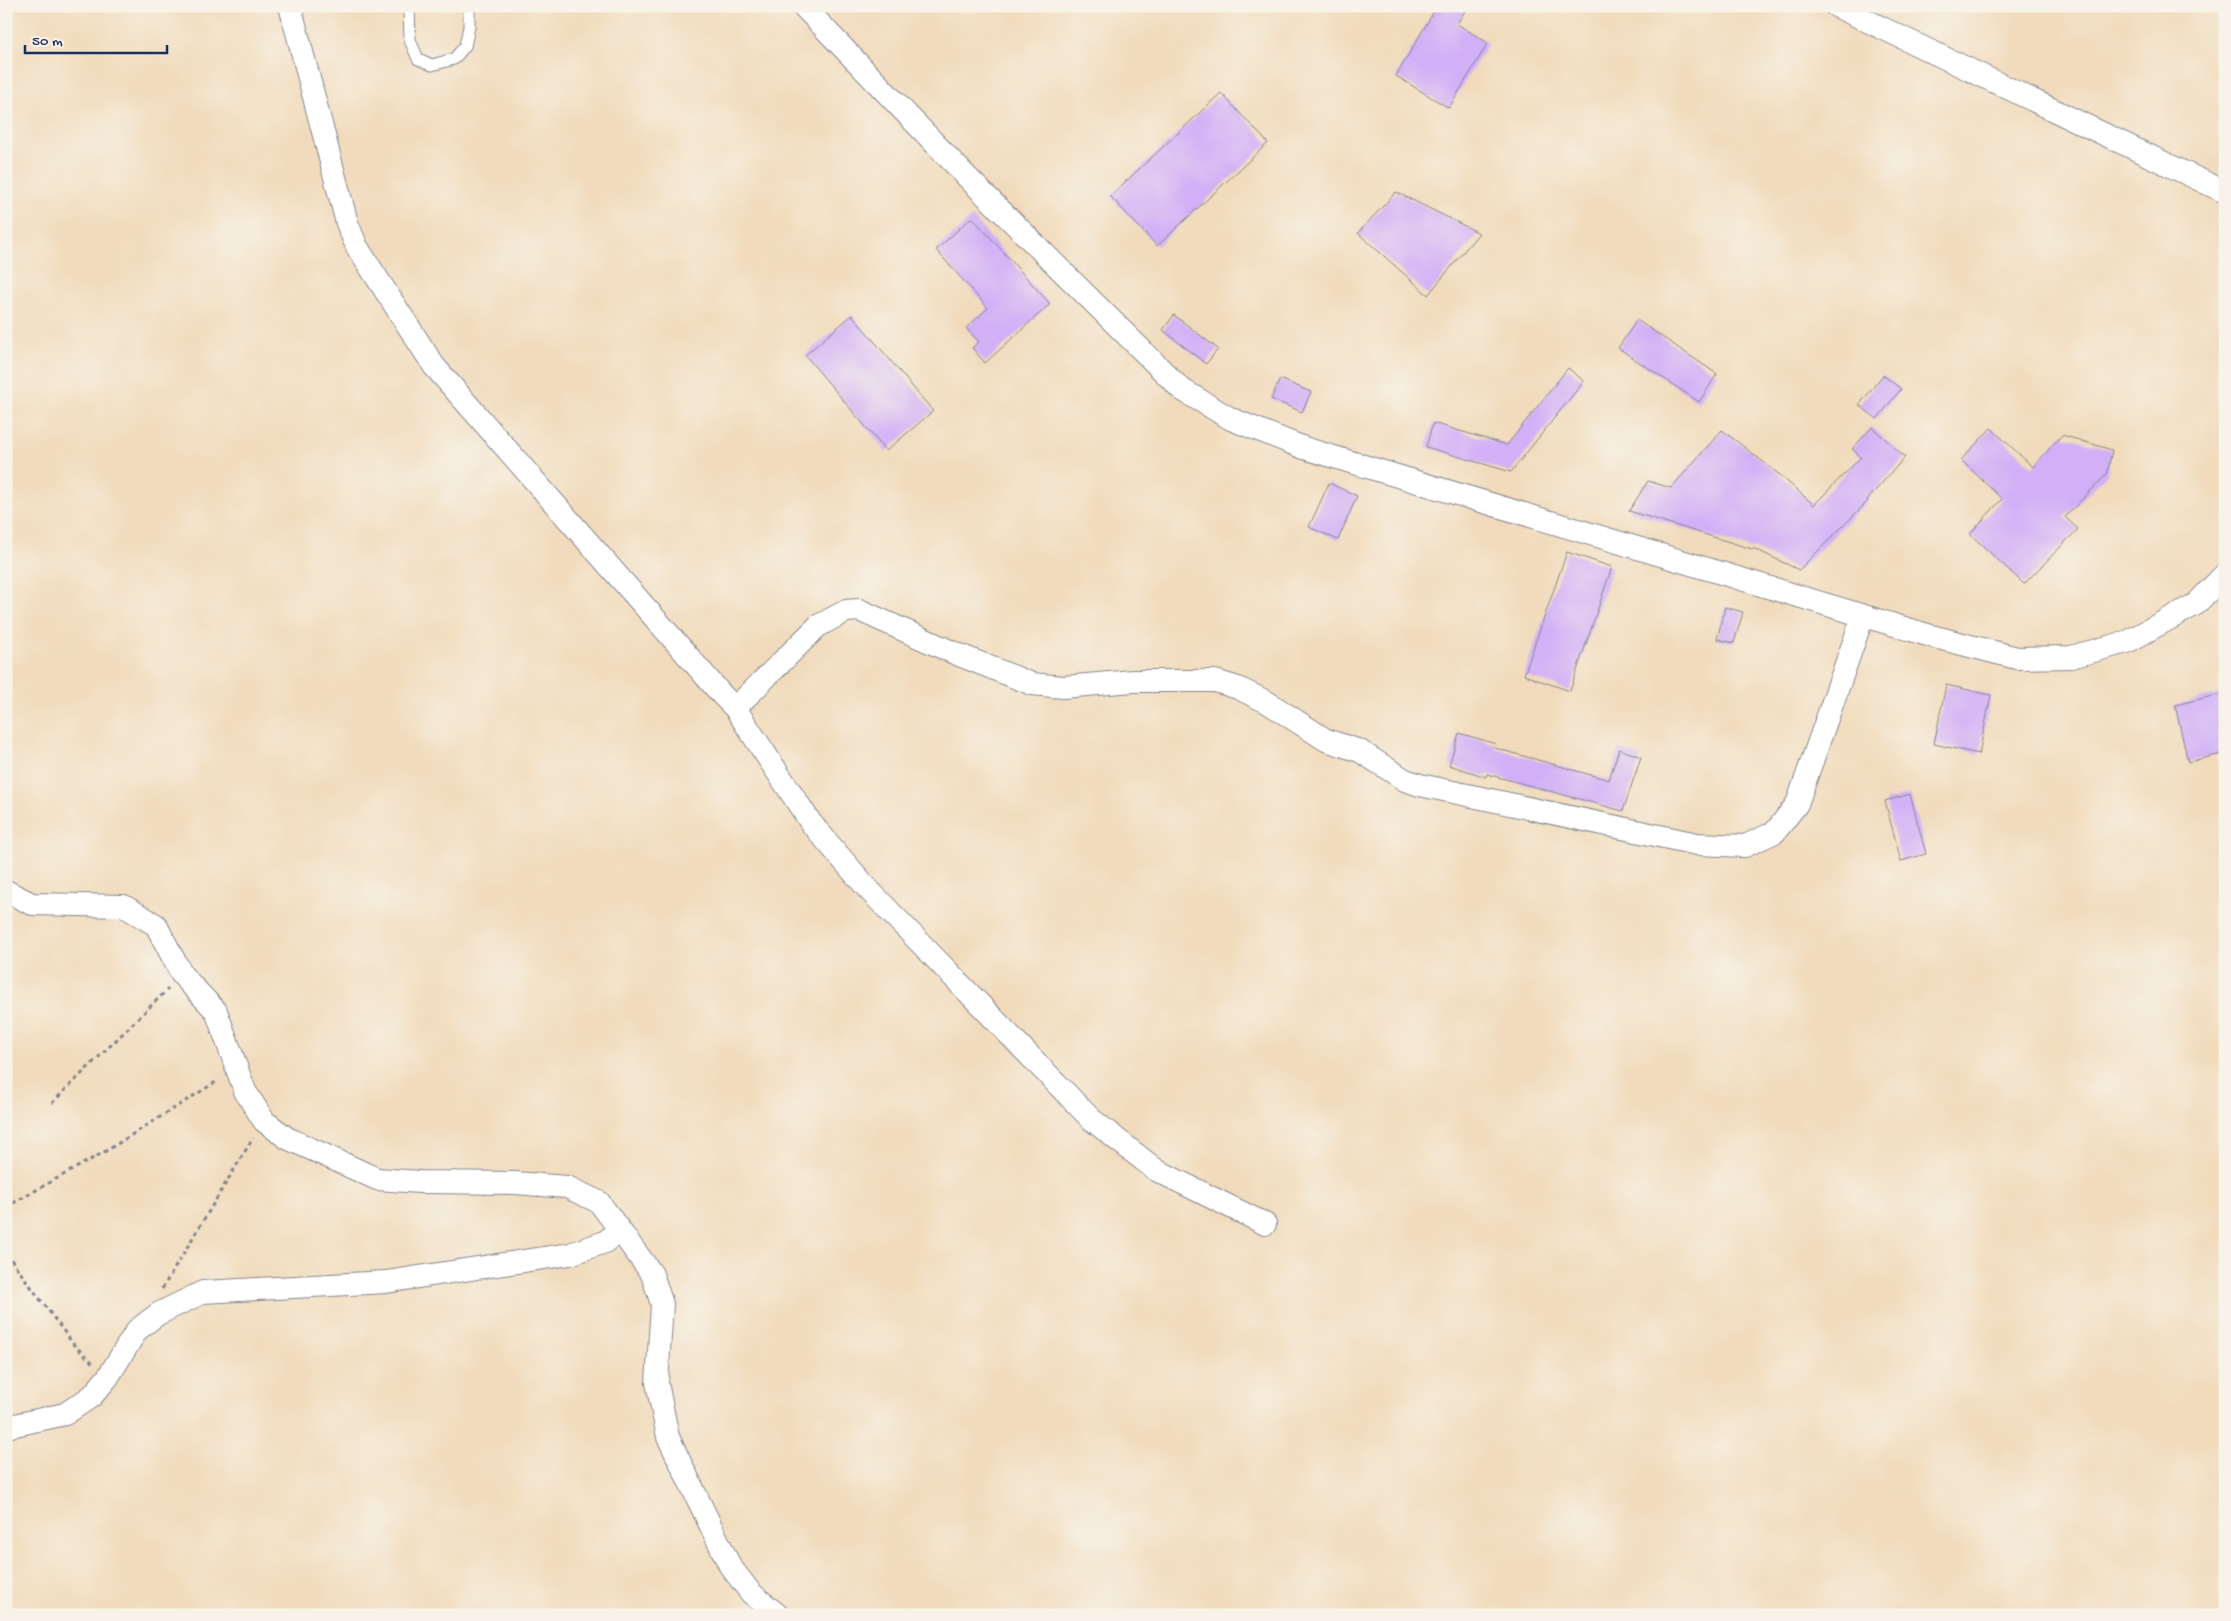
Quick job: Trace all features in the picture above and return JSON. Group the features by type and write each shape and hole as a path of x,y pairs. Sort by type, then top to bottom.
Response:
{"street":[{"path":"290,6 347,223 357,247 434,366 735,708 811,822 867,888 1091,1119 1156,1170 1265,1224"},
{"path":"803,6 968,178 1181,389 1231,419 1304,448 1863,616 2017,658 2071,657 2127,642 2196,604 2225,574"},
{"path":"1840,7 2225,192"},
{"path":"735,708 818,626 846,611 859,610 952,652 1032,684 1063,687 1133,681 1216,681 1238,688 1267,702 1326,740 1360,751 1405,780 1697,844 1746,846 1775,832 1797,804 1863,616"},
{"path":"6,891 32,904 124,906 156,925 182,975 216,1011 245,1091 264,1121 287,1138 377,1179 420,1182 515,1183 567,1187 599,1202 652,1274 662,1304 657,1384 668,1437 730,1566 751,1593 778,1615"},
{"path":"6,1427 66,1414 92,1396 108,1377 137,1330 158,1314 203,1292 386,1282 570,1254 605,1242 619,1230"}],"lane":[{"path":"409,6 410,40 418,58 432,65 454,59 465,46 469,27 469,6"}],"path":[{"path":"52,1103 182,975"},
{"path":"6,1207 106,1151 236,1069"},
{"path":"158,1314 162,1286 264,1121"},
{"path":"6,1253 74,1345 108,1377"}],"building":[{"path":"1437,6 1468,6 1457,24 1488,43 1449,108 1396,76"},
{"path":"1221,93 1268,143 1157,246 1110,196"},
{"path":"1396,192 1479,233 1428,295 1358,233"},
{"path":"972,217 1050,304 985,363 972,348 979,342 966,328 988,308 936,250"},
{"path":"852,315 933,411 886,451 805,355"},
{"path":"1174,315 1218,349 1206,364 1163,330"},
{"path":"1637,320 1717,374 1699,402 1618,348"},
{"path":"1568,368 1584,381 1511,472 1426,447 1433,423 1507,445"},
{"path":"1883,375 1901,389 1877,419 1859,405"},
{"path":"1280,379 1311,392 1302,412 1271,399"},
{"path":"1872,427 1905,457 1868,501 1799,570 1753,548 1629,511 1648,481 1671,488 1722,430 1780,475 1814,505 1861,457 1852,449"},
{"path":"1991,428 2033,467 2062,435 2112,450 2107,474 2065,517 2078,529 2024,584 1970,534 2002,499 1961,460"},
{"path":"1329,483 1357,496 1338,540 1309,527"},
{"path":"1567,552 1612,567 1570,691 1524,675"},
{"path":"1725,607 1743,612 1734,643 1717,639"},
{"path":"1946,685 1991,695 1979,754 1934,744"},
{"path":"2225,693 2225,753 2188,762 2175,705"},
{"path":"1459,733 1496,744 1495,748 1609,780 1619,749 1641,757 1623,811 1487,774 1486,777 1449,765"},
{"path":"1910,794 1926,854 1901,861 1885,801"}]}
